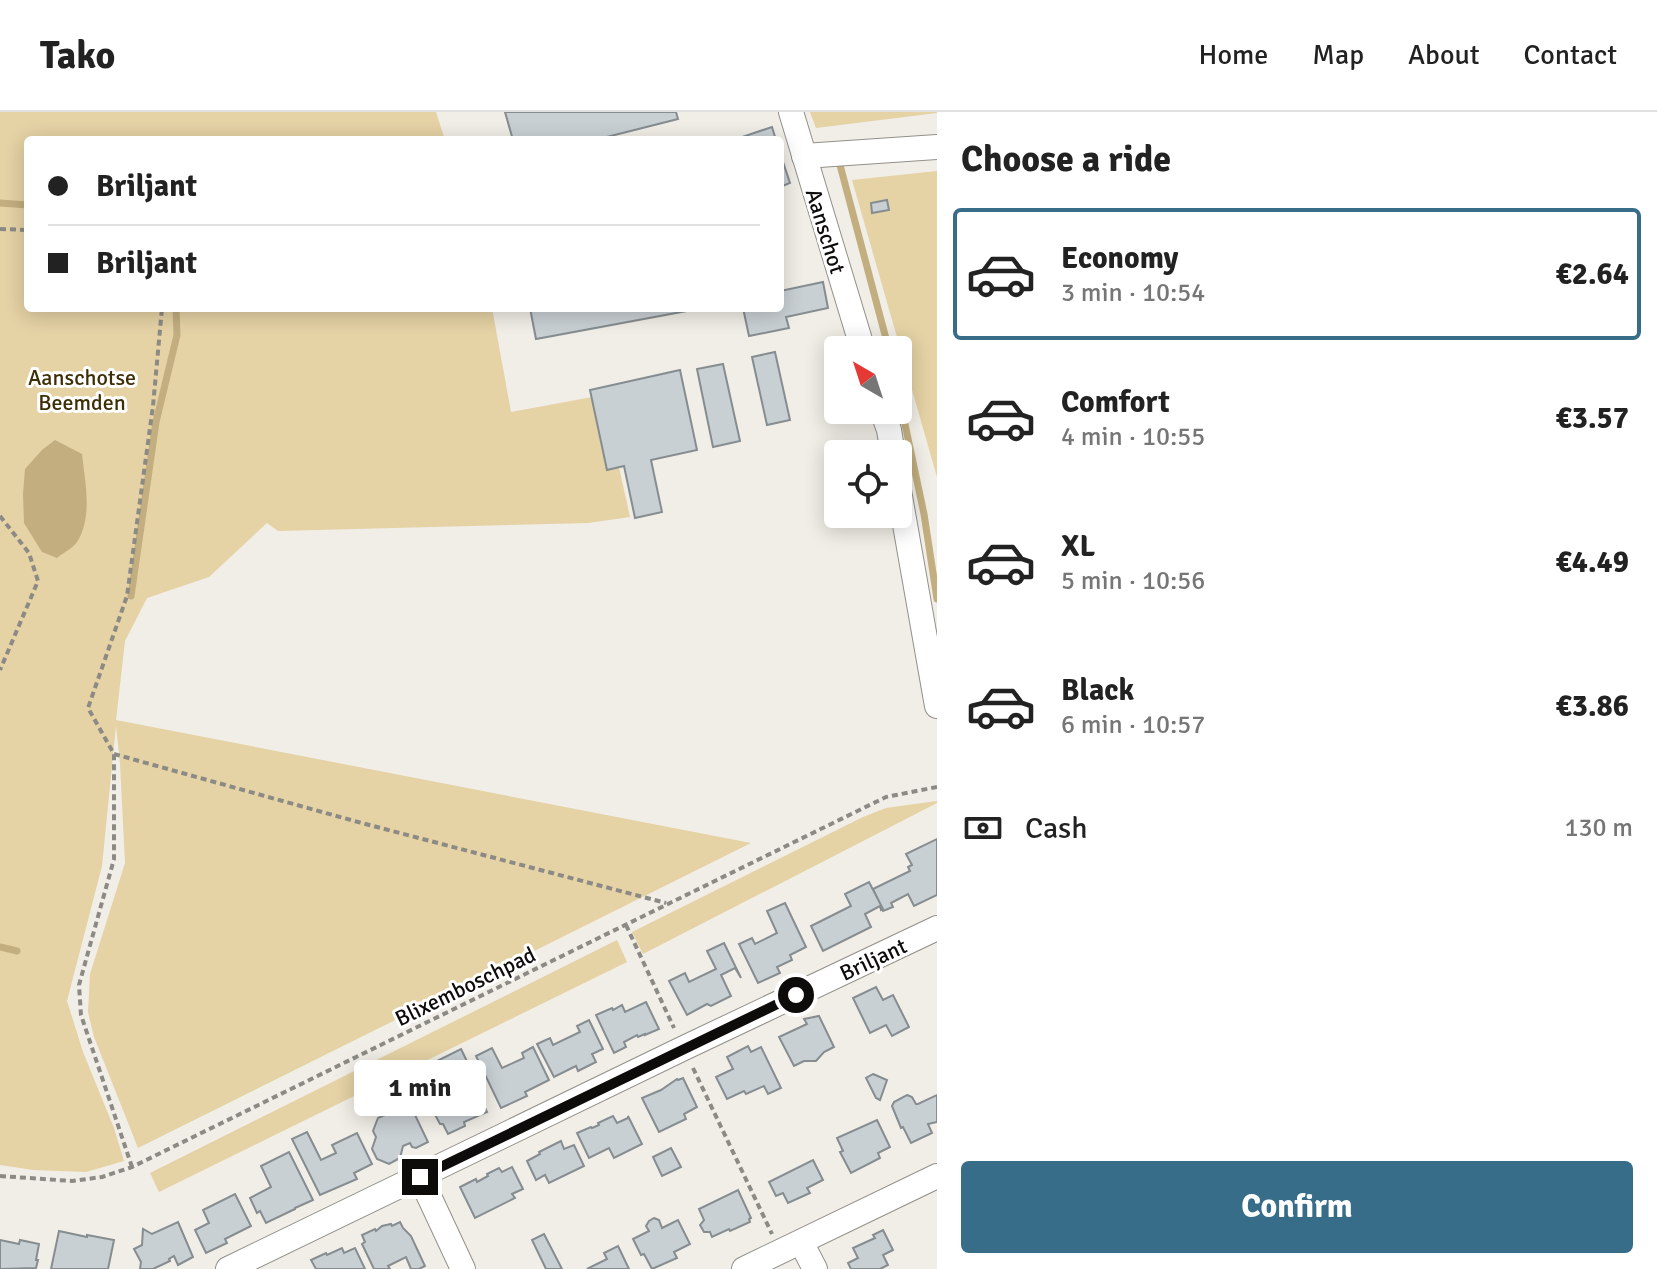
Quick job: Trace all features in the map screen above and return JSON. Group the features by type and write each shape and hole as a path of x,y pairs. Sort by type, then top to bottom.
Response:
{"street":[{"name":"Aanschot","path":"791,112 859,336"},
{"path":"804,156 937,147"},
{"path":"906,528 937,706"},
{"name":"Briljant","path":"228,1269 937,928"},
{"path":"744,1269 937,1176"},
{"path":"420,1177 463,1269"},
{"path":"790,1246 815,1269"}],"path":[{"path":"0,229 24,230"},
{"path":"132,1167 81,1015 79,985 114,859 114,754 88,708 127,596 153,406 162,312"},
{"path":"0,516 29,553 38,581 0,670"},
{"path":"114,754 669,904"},
{"name":"Blixemboschpad","path":"0,1176 72,1181 102,1177 132,1167 886,797 937,787"},
{"path":"626,925 684,1048 790,1246"}],"green space":[{"name":"Aanschotse Beemden","path":"0,112 436,112 444,136 24,136 24,312 493,312 511,412 603,395 630,517 588,523 278,531 267,523 209,577 147,598 125,641 116,720 751,843 138,1148 94,1037 88,1012 90,974 125,863 116,726 102,866 67,1001 124,1161 86,1172 0,1165"},
{"path":"810,112 937,112 937,113 816,128"},
{"path":"937,171 937,477 912,390 912,336 897,336 852,180"},
{"path":"937,801 643,954 632,932 863,817 886,808"},
{"path":"617,940 627,962 159,1192 150,1173"}],"shaded area":[{"path":"55,440 82,454 87,499 85,522 77,542 57,558 42,552 24,523 23,494 25,469"}],"building":[{"path":"505,112 676,112 678,119 611,136 512,136"},
{"path":"772,127 775,136 745,136"},
{"path":"784,165 790,183 784,185"},
{"path":"887,200 889,210 872,213 871,203"},
{"path":"823,282 828,308 786,317 789,328 749,336 744,312 784,312 784,290"},
{"path":"531,312 681,312 536,339"},
{"path":"775,352 790,420 767,425 752,357"},
{"path":"723,364 740,441 713,447 697,369"},
{"path":"680,370 697,450 651,460 662,512 635,518 624,466 607,470 590,390"},
{"path":"937,839 937,895 914,906 908,894 883,911 873,889 910,871 908,867 912,865 906,854"},
{"path":"869,882 883,909 880,906 865,914 871,927 823,951 811,926 851,906 845,894"},
{"path":"785,903 806,947 790,955 792,960 777,967 780,973 758,983 739,944 752,938 755,944 777,933 767,911"},
{"path":"724,943 741,978 735,968 721,975 731,996 687,1015 669,981 685,973 689,982 716,969 707,951"},
{"path":"876,987 883,1000 893,995 909,1027 892,1036 886,1025 870,1033 853,998"},
{"path":"646,1002 659,1029 637,1035 624,1042 626,1047 614,1053 596,1015 622,1005 625,1012"},
{"path":"819,1016 834,1047 816,1061 804,1061 794,1066 779,1037 807,1024 804,1019"},
{"path":"589,1020 603,1049 592,1054 596,1062 578,1071 576,1066 554,1077 537,1044 550,1038 553,1045 580,1032 577,1026"},
{"path":"748,1046 751,1052 761,1047 781,1088 768,1094 764,1086 727,1099 716,1077 733,1069 727,1057"},
{"path":"533,1047 549,1080 525,1092 527,1096 501,1108 476,1056 492,1048 502,1068 524,1058 522,1053"},
{"path":"461,1049 477,1082 471,1086 474,1093 477,1091 487,1112 464,1122 465,1126 448,1134 432,1109 451,1099 439,1074 442,1072 437,1061"},
{"path":"873,1074 887,1080 880,1100 866,1078"},
{"path":"401,1075 406,1086 402,1088 428,1142 416,1148 410,1143 403,1146 400,1158 389,1164 377,1159 372,1149 376,1137 373,1131 378,1118 385,1115 382,1108 389,1087 386,1082"},
{"path":"683,1078 697,1107 684,1114 686,1119 659,1132 642,1098"},
{"path":"907,1095 918,1104 937,1095 937,1122 928,1124 932,1133 911,1143 892,1106"},
{"path":"613,1116 617,1123 628,1116 642,1144 614,1158 609,1148 589,1158 577,1133"},
{"path":"877,1120 890,1147 878,1153 880,1158 851,1173 840,1152 843,1151 837,1138"},
{"path":"307,1132 321,1160 336,1153 332,1145 357,1133 372,1164 354,1173 357,1179 320,1195 292,1139"},
{"path":"561,1141 564,1149 574,1145 584,1166 549,1183 545,1175 536,1180 527,1161"},
{"path":"671,1148 681,1167 662,1176 653,1157"},
{"path":"289,1152 313,1200 266,1223 250,1198 271,1187 261,1166"},
{"path":"813,1160 823,1180 807,1188 810,1193 788,1203 783,1193 776,1196 769,1182"},
{"path":"512,1167 523,1189 512,1194 515,1198 475,1218 460,1187 476,1179 477,1182 499,1168 502,1172"},
{"path":"738,1190 750,1222 712,1237 710,1232 704,1232 700,1225 704,1220 699,1209"},
{"path":"235,1194 251,1226 206,1253 195,1230 209,1223 203,1210"},
{"path":"654,1218 659,1220 662,1228 678,1220 690,1244 674,1252 677,1258 652,1269 633,1239 649,1231 646,1226"},
{"path":"178,1222 193,1257 178,1265 174,1256 153,1269 140,1269 141,1262 134,1249 142,1245 143,1229 152,1234"},
{"path":"400,1222 411,1236 425,1266 411,1269 406,1257 388,1266 390,1269 374,1269 362,1244 365,1242 362,1235"},
{"path":"883,1230 893,1250 883,1255 888,1265 880,1269 851,1269 848,1263 858,1258 853,1248 875,1238 873,1235"},
{"path":"59,1231 114,1240 108,1269 51,1269"},
{"path":"544,1234 562,1269 546,1269 532,1240"},
{"path":"0,1240 39,1244 36,1268 0,1269"},
{"path":"618,1246 629,1269 587,1269 607,1259 604,1253"},
{"path":"342,1248 344,1253 355,1248 365,1269 316,1269 311,1260"}],"waterway":[{"path":"840,165 885,336"},
{"path":"0,203 24,205"},
{"path":"131,596 156,422 177,335 176,312"},
{"path":"905,424 924,514 937,599"},
{"path":"0,947 17,951"}],"route":[{"path":"420,1177 796,995"}]}
